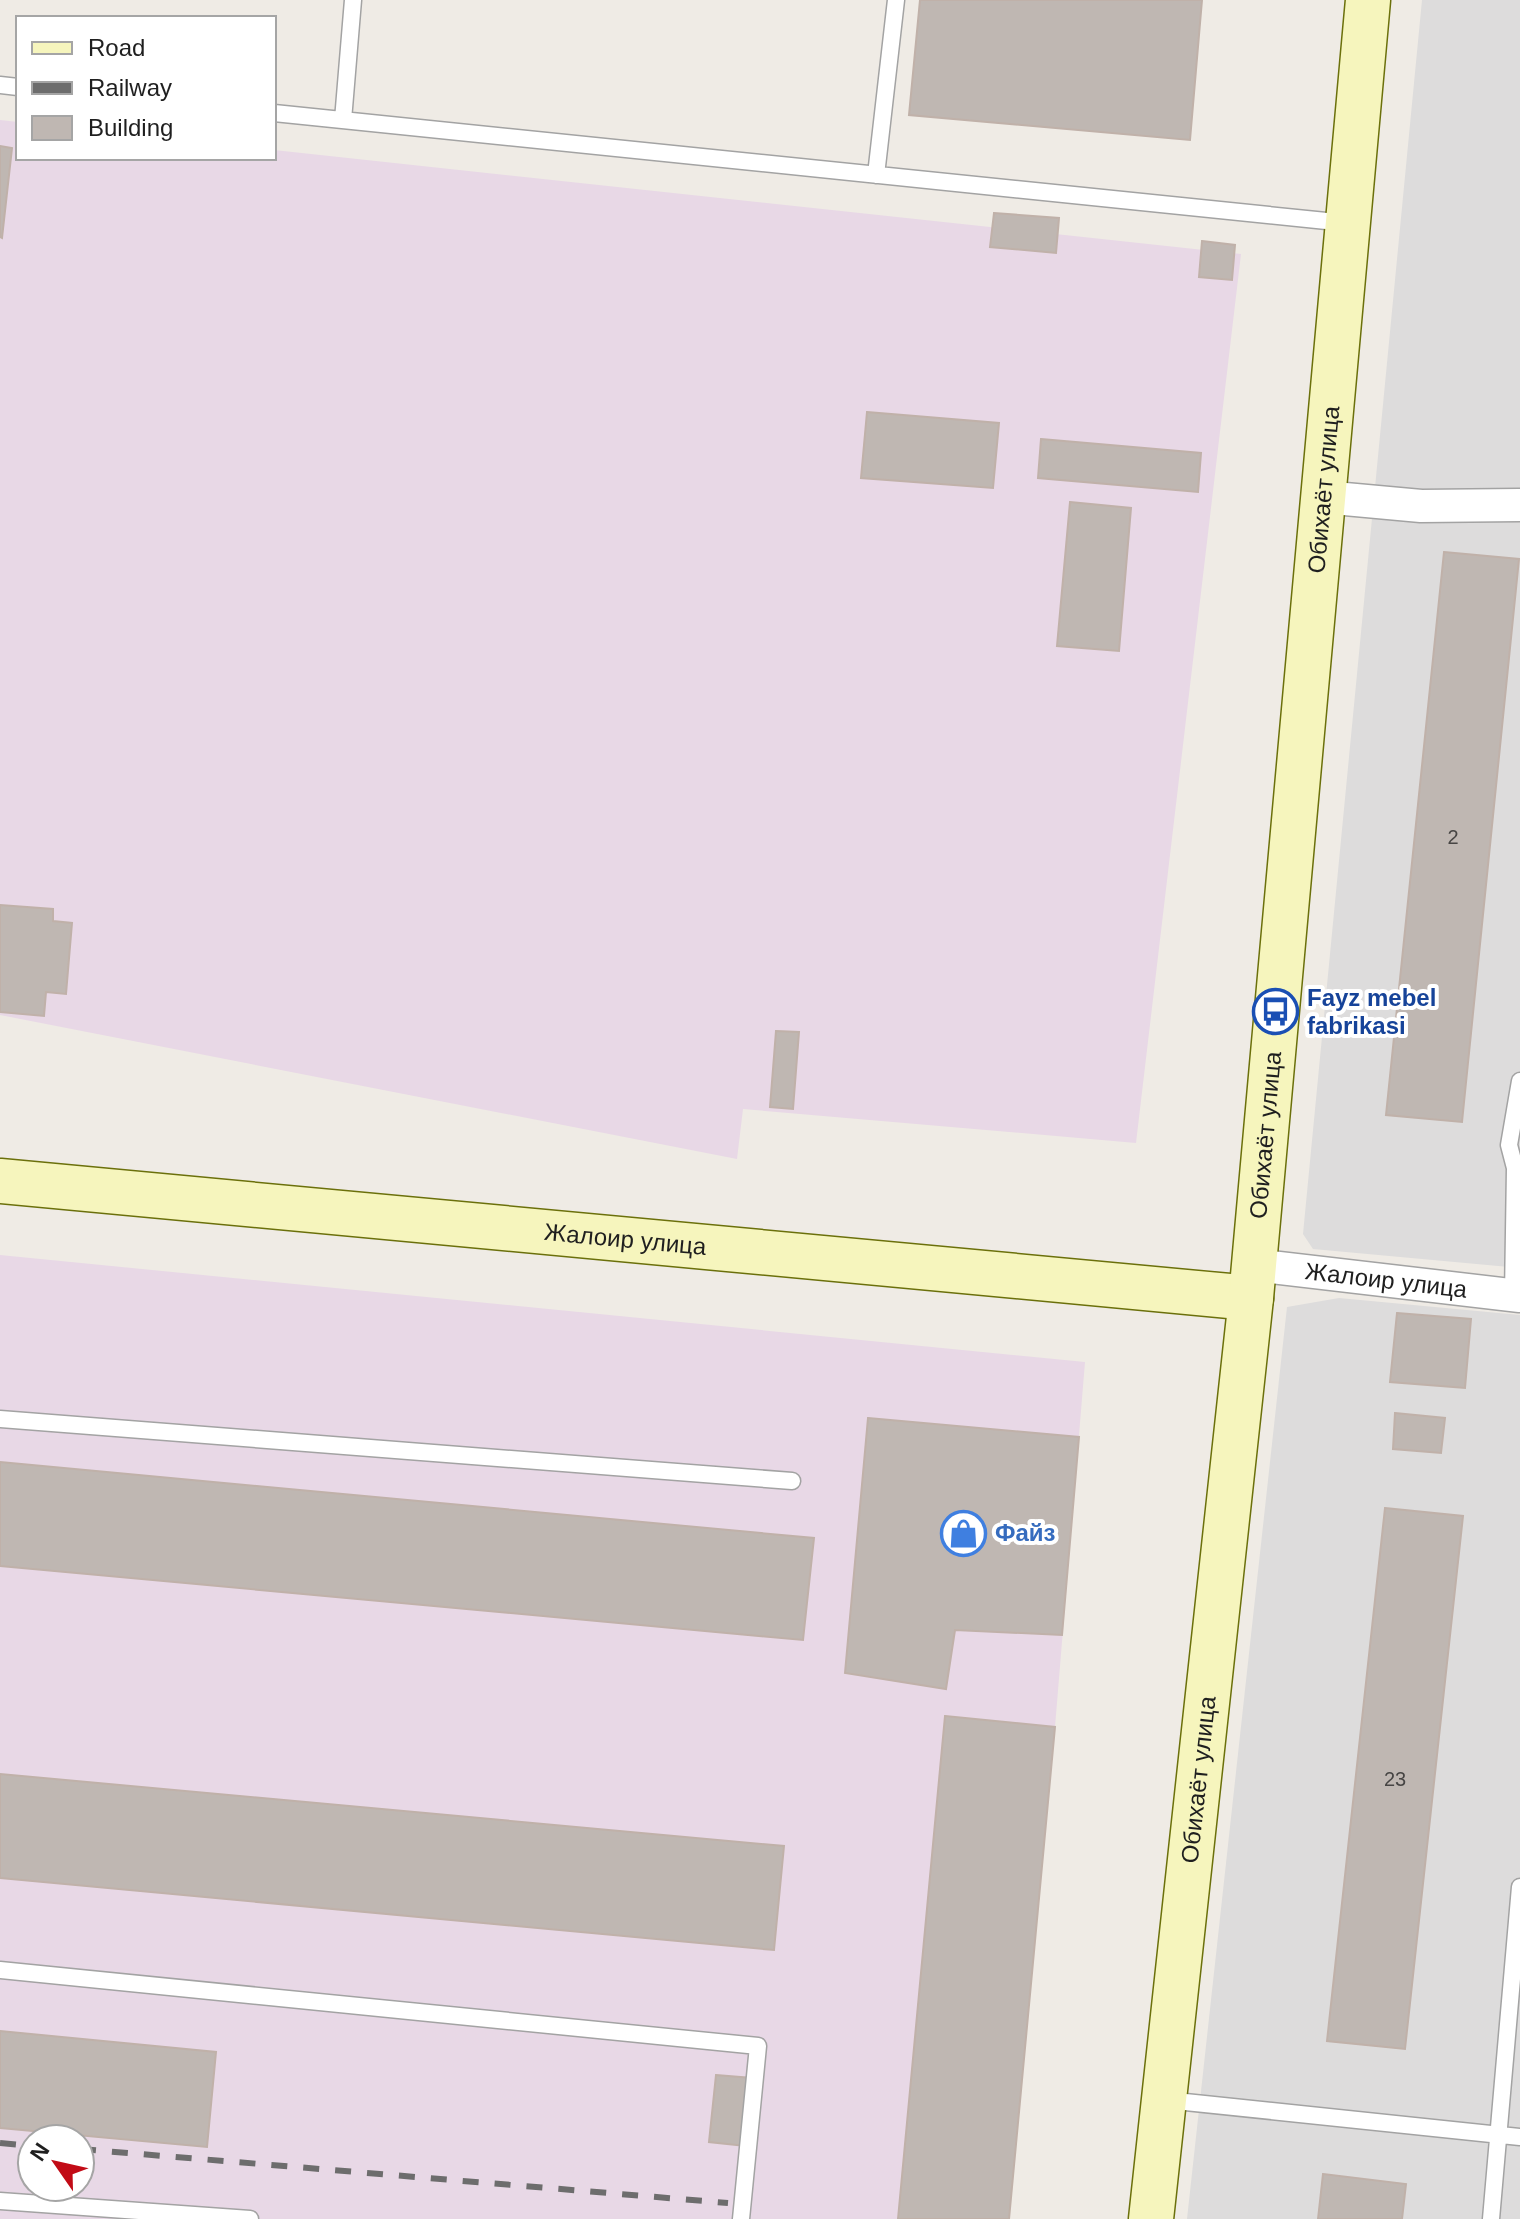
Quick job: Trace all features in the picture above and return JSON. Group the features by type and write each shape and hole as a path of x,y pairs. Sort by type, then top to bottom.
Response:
{"street":[{"name":"Обихаёт улица","path":"1151,2219 1252,1282 1368,0"},
{"path":"1323,497 1421,506 1520,505"},
{"name":"Жалоир улица","path":"0,1181 1252,1282 1516,1296"}],"lane":[{"path":"343,120 353,0"},
{"path":"876,175 896,0"},
{"path":"276,113 1348,224"},
{"path":"1516,1296 1515,1168 1509,1145 1520,1092"},
{"path":"0,1419 792,1481"},
{"path":"1491,2219 1520,1887"},
{"path":"0,1970 758,2046 741,2219"},
{"path":"1164,2099 1520,2137"},
{"path":"0,2201 250,2219"}],"shaded area":[{"path":"1422,0 1520,0 1520,1268 1313,1249 1303,1234"},
{"path":"0,120 16,122 16,160 276,160 276,150 1241,254 1136,1143 743,1109 737,1159 0,1015"},
{"path":"0,1255 1085,1362 1009,2219 0,2219"},
{"path":"1339,1298 1520,1315 1520,2219 1187,2219 1287,1307"}],"building":[{"path":"920,0 1202,0 1190,140 909,115"},
{"path":"0,146 12,148 2,238 0,237"},
{"path":"994,213 1059,218 1056,253 990,247"},
{"path":"1202,241 1235,245 1232,280 1199,277"},
{"path":"867,412 999,423 993,488 861,478"},
{"path":"1041,439 1201,453 1198,492 1038,478"},
{"path":"1070,502 1131,508 1119,651 1057,646"},
{"path":"1444,552 1519,559 1462,1122 1386,1115"},
{"path":"0,905 53,909 53,921 72,923 66,994 46,992 44,1016 0,1012"},
{"path":"776,1031 799,1032 793,1109 770,1107"},
{"path":"1397,1313 1471,1319 1465,1388 1390,1382"},
{"path":"1395,1413 1445,1418 1441,1453 1393,1449"},
{"name":"Файз","path":"868,1418 1079,1437 1062,1635 955,1630 946,1689 845,1673"},
{"path":"0,1462 814,1538 803,1640 0,1566"},
{"path":"1385,1508 1463,1516 1405,2049 1327,2041"},
{"path":"945,1716 1055,1727 1009,2219 898,2219"},
{"path":"0,1774 784,1846 774,1950 0,1878"},
{"path":"0,2031 216,2052 207,2147 96,2137 96,2123 16,2123 16,2129 0,2128"},
{"path":"716,2075 752,2078 745,2146 709,2142"},
{"path":"1323,2174 1406,2184 1402,2219 1318,2219"}],"railway":[{"path":"0,2143 16,2144"},
{"path":"96,2150 728,2203"}],"place":[{"name":"Fayz mebel fabrikasi","path":"1276,1012"},
{"name":"Файз","path":"964,1533"}]}
